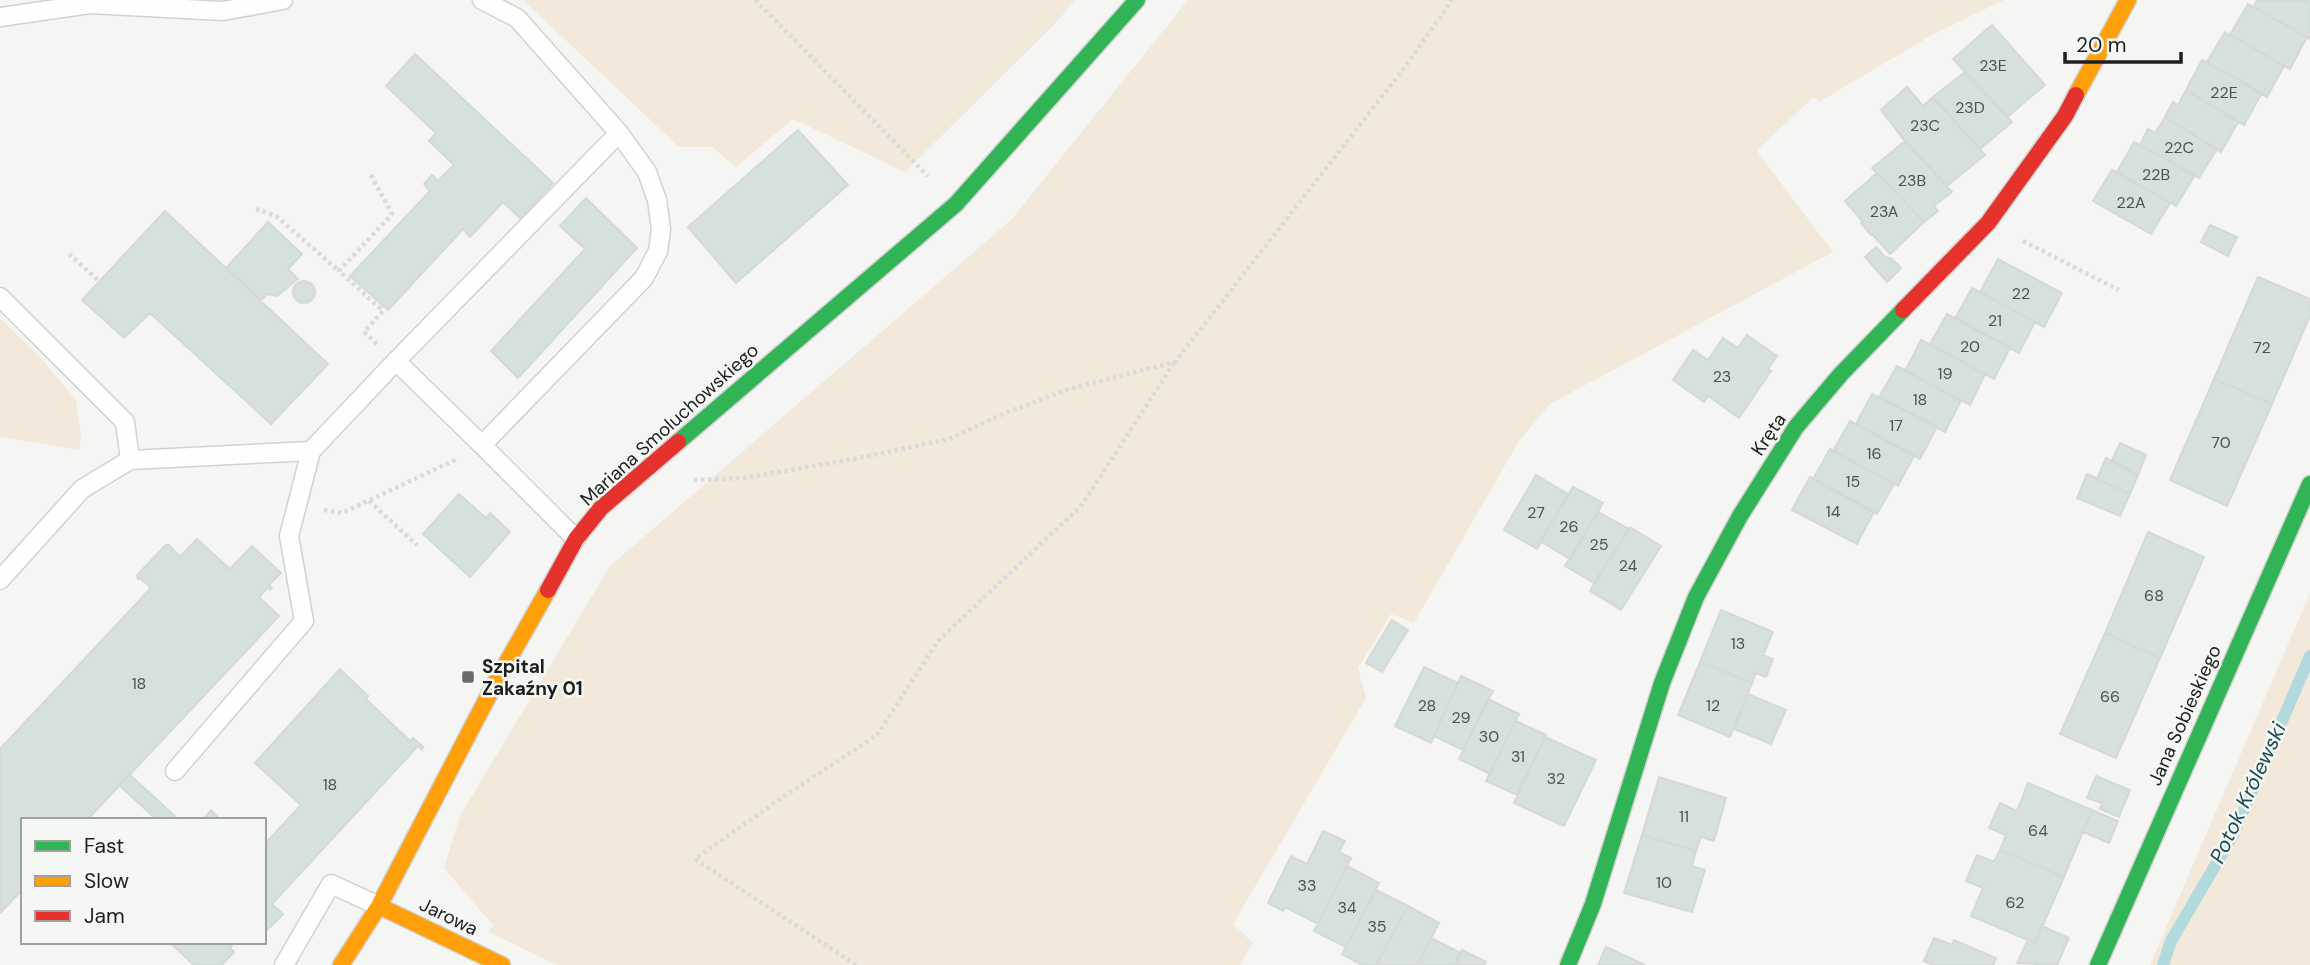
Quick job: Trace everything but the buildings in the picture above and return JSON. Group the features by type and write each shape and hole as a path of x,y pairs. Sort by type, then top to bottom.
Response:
{"street":[{"name":"Mariana Smoluchowskiego","path":"341,965 379,905 492,687 576,539 601,508 956,204 1137,0"},
{"name":"Kręta","path":"1568,965 1593,904 1661,683 1696,597 1740,516 1796,427 1841,374 1988,223 2065,116 2128,0"},
{"name":"Jana Sobieskiego","path":"2098,965 2310,484"},
{"name":"Jarowa","path":"379,905 502,965"}],"lane":[{"path":"0,17 90,4 223,11 283,0"},
{"path":"482,0 517,18 619,133 647,172 657,200 661,229 658,251 644,278 482,445"},
{"path":"175,771 304,621 289,536 311,451 619,133"},
{"path":"0,297 125,422 130,460"},
{"path":"396,361 576,539"},
{"path":"0,580 82,489 130,460 311,451"},
{"path":"284,965 331,884 379,905"}],"path":[{"path":"754,0 956,204"},
{"path":"856,965 695,859 877,735 938,641 1082,505 1175,362 1405,67 1452,0"},
{"path":"339,271 392,214 371,175"},
{"path":"256,209 276,216 383,311 364,332"},
{"path":"1988,223 2119,290"},
{"path":"69,254 99,281"},
{"path":"690,481 744,478 949,439 1005,413 1069,389 1175,362"},
{"path":"299,505 342,513 447,465 482,445"},
{"path":"369,501 417,545"}],"shaded area":[{"path":"523,0 1075,0 1055,24 905,172 793,119 736,167 712,147 679,147"},
{"path":"1188,0 2004,0 1932,35 1819,102 1813,97 1757,151 1833,252 1550,404 1519,441 1414,623 1391,614 1358,668 1366,698 1233,924 1253,943 1240,965 557,965 489,932 493,925 444,868 460,816 610,566 1011,220"},
{"path":"0,318 40,357 76,400 81,435 79,450 0,437"},
{"path":"2310,593 2310,965 2150,965"}],"waterway":[{"name":"Potok Królewski","path":"2163,965 2171,941 2233,835 2310,656"}],"traffic: fast":[{"path":"678,442 956,204 1137,0"},
{"path":"1568,965 1593,904 1662,683 1696,597 1740,516 1796,427 1841,374 1903,310"},
{"path":"2098,965 2310,484"}],"traffic: slow":[{"path":"2076,95 2128,0"},
{"path":"341,965 379,906 493,687 548,590"},
{"path":"379,906 502,965"}],"traffic: jam":[{"path":"1903,310 1988,223 2065,116 2076,95"},
{"path":"548,590 576,539 601,508 678,442"}],"place":[{"name":"Szpital Zakaźny 01","path":"468,677"}]}
